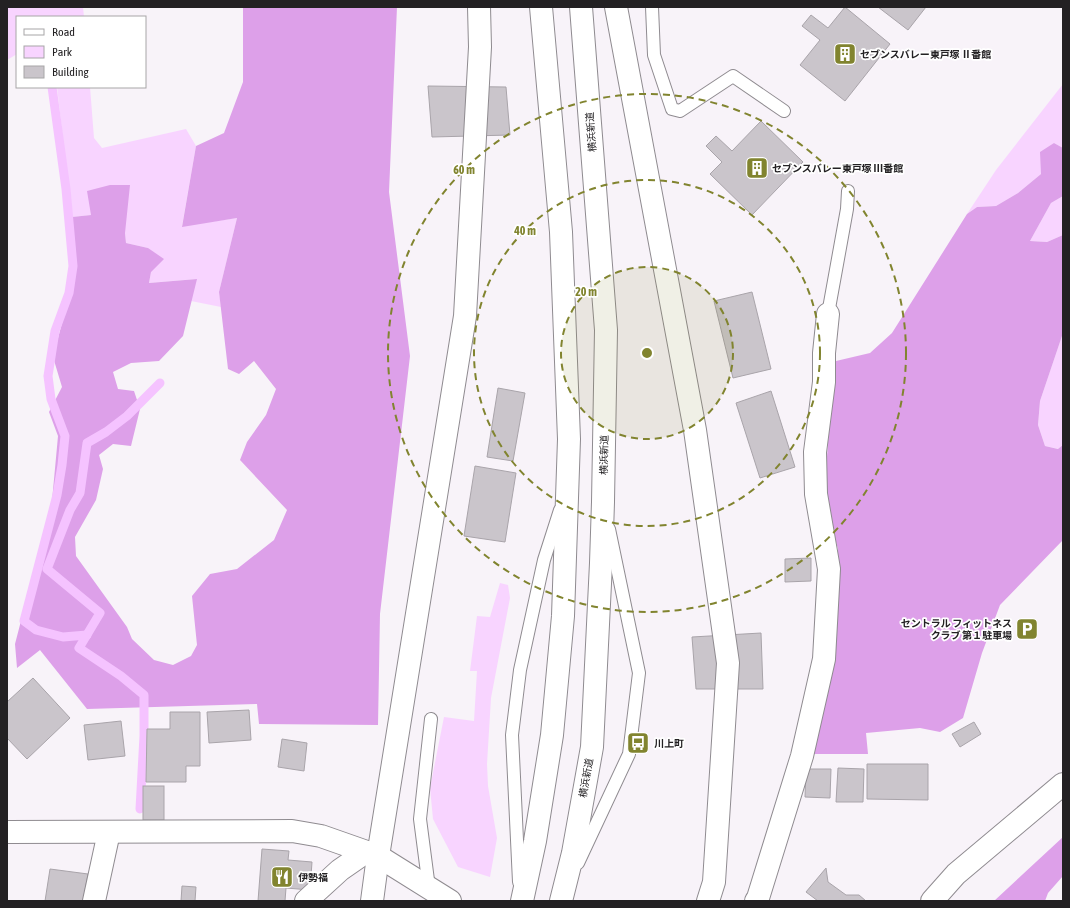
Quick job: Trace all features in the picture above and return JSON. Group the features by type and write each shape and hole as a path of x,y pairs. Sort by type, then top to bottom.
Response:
{"main road":[{"path":"372,901 372,854 465,316 480,47 479,7"},
{"path":"521,901 535,841 552,735 563,616 569,438 561,232 541,7"},
{"name":"横浜新道","path":"561,900 573,852 592,747 603,502 606,330 581,7"},
{"path":"616,7 695,430 728,663 711,892"},
{"path":"756,901 802,756 824,659 829,569 816,494 816,452 824,382 824,354 828,314"},
{"path":"932,901 956,874 1063,784"},
{"path":"7,832 292,831 321,836 372,854 450,901"},
{"path":"94,901 109,832"},
{"path":"306,901 340,870 372,854"}],"lane":[{"path":"652,7 654,55 672,109 680,110 733,76 784,111"},
{"path":"828,314 847,209 848,191"},
{"path":"521,901 512,735 520,670 544,560 567,488"},
{"path":"561,900 629,754 639,674 618,565 603,502"},
{"path":"428,888 420,819 421,797 431,719"}],"green space":[{"path":"7,7 83,7 84,16 16,16 16,55 7,60"},
{"path":"1063,84 1063,148 1054,143 1041,174 1018,193 996,206 977,207 967,214 996,170"},
{"path":"57,88 90,88 94,138 102,148 186,129 196,146 182,226 237,218 219,292 221,307 191,301 196,279 149,283 151,272 148,248 126,243 125,233 91,215 72,217"},
{"path":"1063,196 1063,235 1047,242 1030,241 1051,203"},
{"path":"1063,333 1063,445 1059,449 1045,446 1038,425 1040,401"},
{"path":"500,583 508,585 510,598 491,698 487,764 488,786 497,838 490,877 458,867 433,819 430,788 444,717 474,721 477,671 470,671 477,616 490,617"}],"shaded area":[{"path":"243,7 397,7 389,192 410,356 380,614 378,725 259,724 257,704 87,709 40,650 17,668 15,644 52,501 58,436 49,412 62,387 53,357 74,278 72,217 91,215 87,191 110,185 130,185 125,233 126,243 148,248 164,259 151,272 149,283 197,279 183,336 159,361 131,363 113,372 118,389 134,391 140,409 131,446 113,444 99,455 103,469 96,500 75,537 76,556 127,627 132,639 154,660 173,665 191,656 197,645 192,596 210,574 237,569 274,540 287,510 240,460 247,442 266,415 276,389 254,361 239,374 228,369 219,292 237,218 182,227 196,146 224,133 243,82"},
{"path":"1054,143 1063,148 1063,196 1051,203 1030,241 1047,242 1063,235 1063,333 1040,401 1038,425 1045,446 1058,449 1063,445 1063,540 1000,605 982,653 963,718 940,732 920,728 866,733 868,754 811,754 832,675 836,620 838,549 824,499 830,414 836,361 870,353 892,333 967,214 977,207 996,206 1018,193 1041,174 1040,152"},
{"path":"1063,837 1063,876 1048,893 1045,901 994,901"}],"building":[{"name":"セブンスバレー東戸塚 Ⅱ番館","path":"845,7 890,44 845,101 800,65 820,40 802,26 811,15 828,28"},
{"path":"878,7 926,7 908,30"},
{"path":"428,86 506,87 510,135 432,137"},
{"name":"セブンスバレー東戸塚 Ⅲ番館","path":"761,121 803,162 752,215 710,174 722,162 706,146 716,136 732,151"},
{"path":"752,292 771,369 733,378 714,301"},
{"path":"498,388 525,393 513,461 487,457"},
{"path":"771,391 795,467 760,478 736,403"},
{"path":"475,466 516,473 505,542 464,536"},
{"path":"811,558 811,581 785,582 785,559"},
{"path":"761,633 763,689 696,689 692,637"},
{"path":"33,678 70,718 27,759 7,738 7,702"},
{"path":"249,710 251,740 209,743 207,712"},
{"path":"170,712 200,712 200,766 186,766 186,782 146,782 147,729 170,729"},
{"path":"121,721 125,756 88,760 84,725"},
{"path":"974,722 981,734 960,747 952,734"},
{"path":"282,739 307,743 304,771 278,767"},
{"path":"867,764 928,764 928,800 867,799"},
{"path":"838,768 864,769 863,802 836,802"},
{"path":"806,769 831,769 830,798 805,797"},
{"path":"143,786 164,786 164,820 143,820"},
{"path":"262,849 289,851 288,860 312,862 310,890 286,888 285,901 258,901"},
{"path":"826,868 828,882 846,895 859,895 866,901 818,901 806,892"},
{"path":"50,869 88,874 83,901 45,901"},
{"path":"182,886 196,887 195,901 181,901"}],"waterway":[{"path":"52,88 66,189 73,266 69,293 55,331 48,376 51,399 65,436 57,495 24,621 36,630 63,637 87,635"},
{"path":"140,809 144,736 144,695 121,676 79,648 100,613 47,569 70,510 80,493 87,443 106,432 127,416 160,383"}],"place":[{"name":"セブンスバレー東戸塚 Ⅱ番館","path":"845,54"},
{"name":"セブンスバレー東戸塚 Ⅲ番館","path":"757,168"},
{"name":"セントラル フィットネス クラブ 第１駐車場","path":"1027,629"},
{"name":"川上町","path":"638,743"},
{"name":"伊勢福","path":"282,877"}]}
